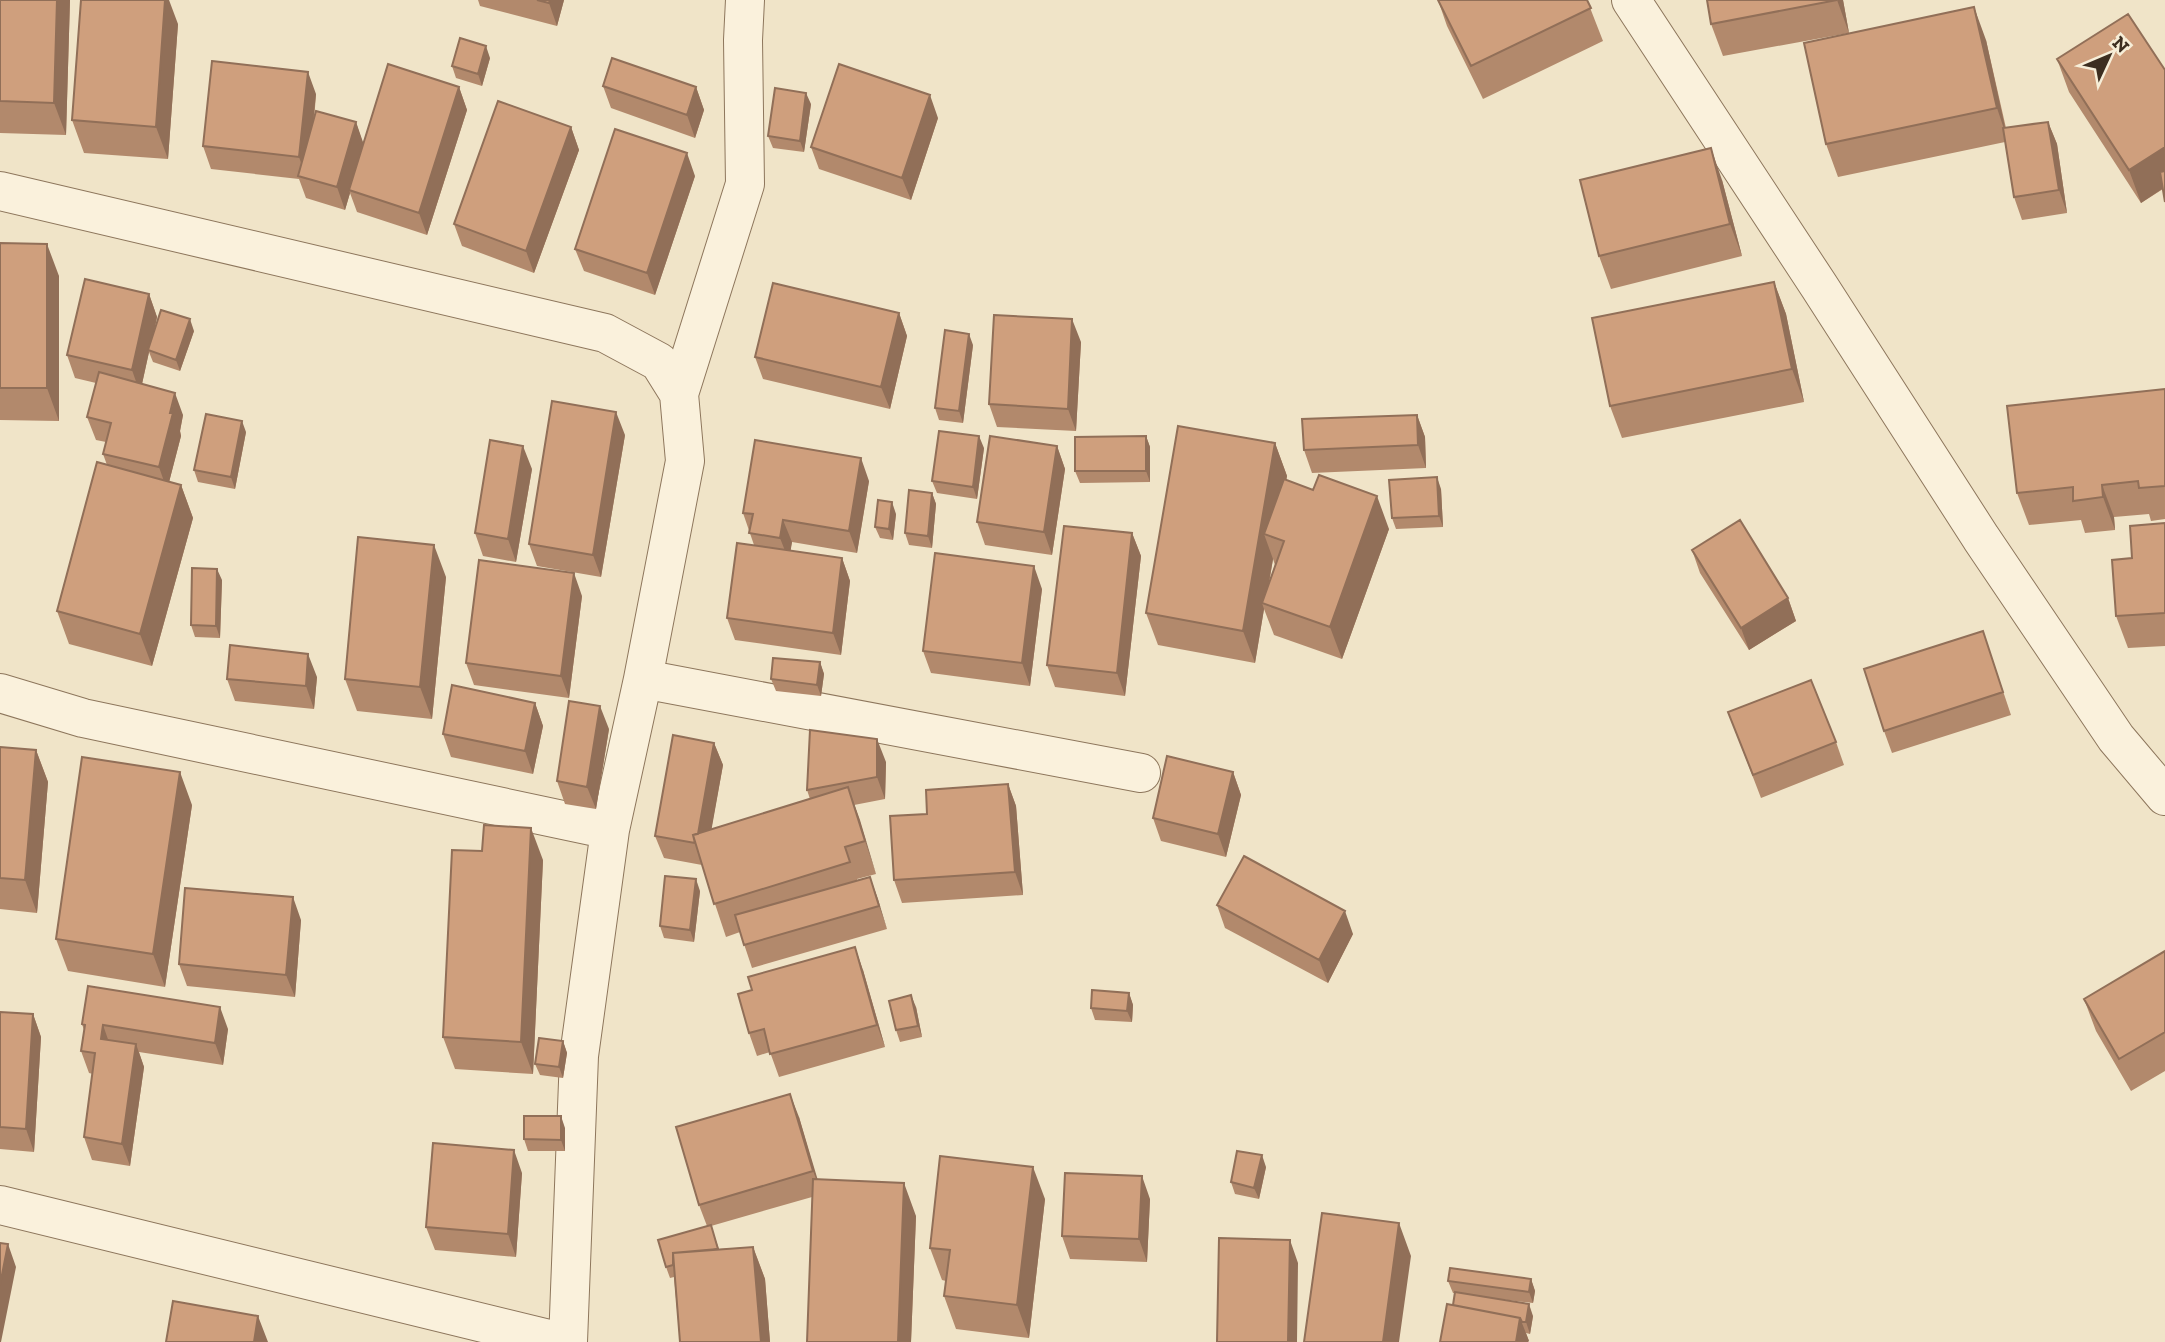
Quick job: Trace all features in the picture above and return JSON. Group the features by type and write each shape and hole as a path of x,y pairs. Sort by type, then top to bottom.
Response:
{"street":[{"path":"568,1342 579,1056 610,830 643,679 685,461 679,394 745,184 745,0"},
{"path":"1631,0 1981,538 2116,738 2165,796"},
{"path":"0,191 605,333 659,362 679,394"},
{"path":"643,679 1141,773"},
{"path":"0,693 83,718 610,830"},
{"path":"0,1205 561,1342"}],"building":[{"path":"0,0 57,0 54,103 0,101"},
{"path":"81,0 165,0 156,127 72,120"},
{"path":"1438,0 1587,0 1591,8 1471,66"},
{"path":"1707,0 1837,0 1711,24"},
{"path":"1974,7 1997,108 1826,144 1804,43"},
{"path":"2128,14 2165,70 2165,147 2129,170 2057,59"},
{"path":"460,38 486,46 478,74 452,66"},
{"path":"612,58 696,87 687,115 603,86"},
{"path":"212,61 308,72 299,157 203,146"},
{"path":"388,64 459,87 419,213 349,190"},
{"path":"839,64 930,95 902,178 811,147"},
{"path":"775,88 806,93 800,141 768,136"},
{"path":"498,101 571,127 526,251 454,224"},
{"path":"316,111 356,122 337,187 298,176"},
{"path":"2048,122 2059,190 2014,197 2003,128"},
{"path":"615,129 687,153 647,273 575,249"},
{"path":"1711,148 1730,224 1599,256 1580,180"},
{"path":"2165,171 2165,202 2160,172"},
{"path":"0,243 47,244 47,388 0,388"},
{"path":"85,279 149,294 132,370 67,355"},
{"path":"1774,282 1792,369 1610,406 1592,318"},
{"path":"773,283 899,313 881,387 755,357"},
{"path":"161,310 190,319 176,360 148,350"},
{"path":"994,315 1072,319 1068,409 989,404"},
{"path":"945,330 969,334 959,411 935,408"},
{"path":"99,372 175,393 170,413 173,413 159,467 103,454 111,423 87,417"},
{"path":"2165,389 2165,486 2139,488 2138,481 2102,485 2103,497 2073,501 2073,487 2017,493 2007,406"},
{"path":"552,401 616,412 593,555 529,544"},
{"path":"206,414 242,421 231,477 194,470"},
{"path":"1417,415 1418,445 1304,450 1302,419"},
{"path":"1178,426 1275,443 1243,631 1146,613"},
{"path":"939,431 979,436 973,487 932,481"},
{"path":"990,436 1057,446 1044,532 977,522"},
{"path":"1146,436 1146,471 1075,471 1075,437"},
{"path":"490,440 523,446 508,539 475,533"},
{"path":"755,440 861,458 849,531 783,520 780,538 749,533 753,514 743,513"},
{"path":"97,462 181,485 140,634 57,611"},
{"path":"1319,475 1377,496 1330,627 1262,603 1284,541 1264,534 1284,479 1313,490"},
{"path":"1437,477 1439,516 1392,518 1389,480"},
{"path":"909,490 932,493 928,536 905,533"},
{"path":"878,500 892,502 889,529 875,527"},
{"path":"1740,520 1788,598 1741,628 1692,550"},
{"path":"2165,523 2165,613 2116,616 2112,560 2132,558 2130,526"},
{"path":"1064,526 1132,533 1117,673 1047,665"},
{"path":"358,537 434,545 420,687 345,679"},
{"path":"737,543 842,558 833,633 727,618"},
{"path":"935,553 1034,566 1022,663 923,651"},
{"path":"479,560 574,573 561,676 466,663"},
{"path":"192,568 217,569 216,626 191,625"},
{"path":"1983,631 2003,692 1884,731 1864,669"},
{"path":"230,645 308,654 306,686 227,679"},
{"path":"773,658 820,662 817,685 771,679"},
{"path":"1811,680 1836,742 1753,775 1728,712"},
{"path":"452,685 535,703 525,751 443,734"},
{"path":"569,701 600,706 587,787 557,781"},
{"path":"810,730 877,739 877,777 807,790"},
{"path":"673,735 714,743 698,834 693,835 695,843 655,836"},
{"path":"0,747 36,750 25,880 0,878"},
{"path":"1167,756 1233,772 1218,834 1153,818"},
{"path":"82,757 180,772 153,954 56,939"},
{"path":"1008,784 1015,872 894,880 890,816 927,814 926,790"},
{"path":"848,787 865,841 845,847 850,862 714,904 693,835"},
{"path":"484,825 531,828 521,1042 443,1037 452,850 482,851"},
{"path":"1244,856 1345,911 1319,960 1217,905"},
{"path":"665,876 696,879 690,930 660,926"},
{"path":"870,877 879,906 744,945 735,915"},
{"path":"185,888 293,897 286,975 179,964"},
{"path":"855,947 877,1025 770,1054 764,1029 749,1033 738,994 752,990 748,977"},
{"path":"2165,951 2165,1032 2119,1059 2084,999"},
{"path":"88,986 220,1007 215,1043 103,1025 101,1039 136,1044 122,1144 84,1137 95,1053 81,1051"},
{"path":"1092,990 1129,993 1127,1011 1091,1008"},
{"path":"911,995 918,1026 896,1030 889,1001"},
{"path":"0,1012 33,1014 26,1129 0,1127"},
{"path":"539,1038 563,1041 559,1067 535,1064"},
{"path":"790,1094 813,1171 699,1205 676,1127"},
{"path":"524,1116 561,1116 561,1140 524,1139"},
{"path":"433,1143 514,1150 508,1234 426,1227"},
{"path":"1237,1151 1262,1155 1254,1188 1231,1182"},
{"path":"940,1156 1033,1167 1017,1305 944,1296 950,1250 930,1248"},
{"path":"1065,1173 1142,1176 1139,1239 1062,1236"},
{"path":"813,1179 904,1183 898,1342 807,1342"},
{"path":"1322,1213 1399,1223 1383,1342 1304,1342"},
{"path":"711,1225 718,1249 673,1253 673,1265 666,1267 658,1240"},
{"path":"1219,1238 1290,1240 1288,1342 1217,1342"},
{"path":"0,1243 8,1244 0,1285"},
{"path":"753,1247 761,1342 680,1342 673,1253"},
{"path":"1450,1268 1531,1279 1529,1292 1448,1281"},
{"path":"1455,1292 1529,1304 1526,1322 1522,1322 1520,1318 1453,1305"},
{"path":"173,1301 258,1316 254,1342 166,1342"},
{"path":"1447,1304 1520,1318 1516,1342 1440,1342"}]}
